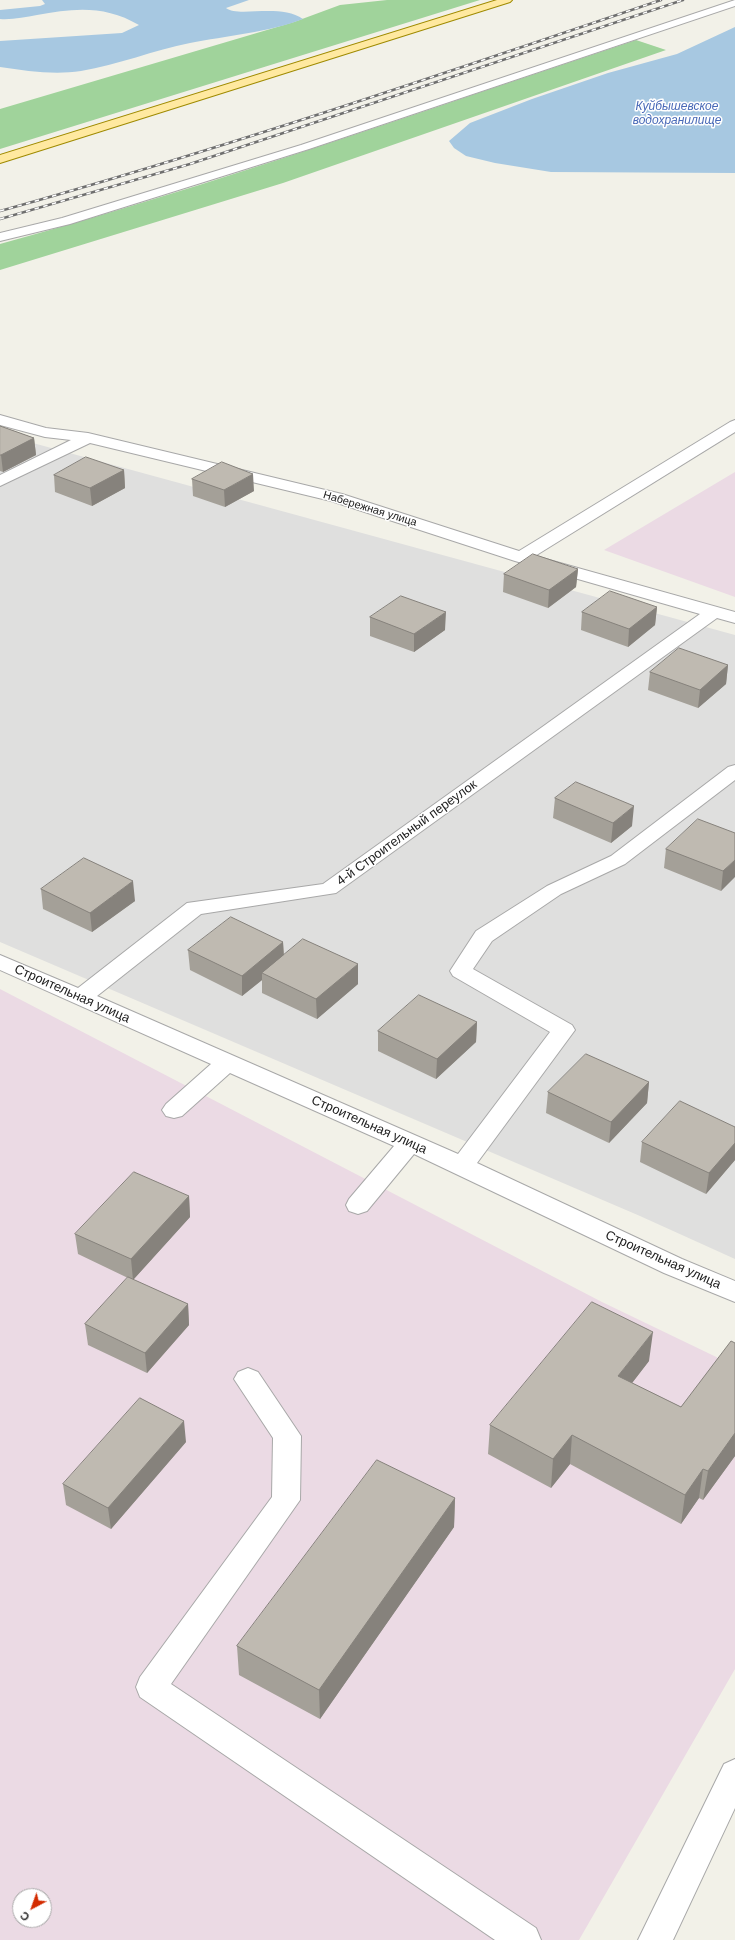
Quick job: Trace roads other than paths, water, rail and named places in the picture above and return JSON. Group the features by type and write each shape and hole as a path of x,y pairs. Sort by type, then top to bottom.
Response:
{"main road":[{"path":"0,159 507,0"}],"street":[{"path":"0,237 66,221 305,147 735,3"},
{"name":"Набережная улица","path":"0,420 45,432 88,438 336,497 521,557 735,618"},
{"path":"521,557 735,426"},
{"path":"0,481 88,438"},
{"name":"4-й Строительный переулок","path":"80,998 195,908 329,889 714,612"},
{"path":"462,1166 564,1030 461,971 484,936 554,890 618,860 735,771"},
{"name":"Строительная улица","path":"0,962 462,1166 673,1266 735,1292"},
{"path":"174,1110 227,1063"},
{"path":"358,1205 410,1143"},
{"path":"248,1379 287,1436 286,1500 151,1687 524,1940"},
{"path":"655,1940 735,1774"}],"water":[{"path":"42,0 249,0 226,8 232,11 240,12 283,12 294,14 303,19 262,30 176,46 109,65 81,71 51,73 0,67 0,41 122,33 139,25 114,14 89,10 64,11 18,18 0,19 0,10 40,6 45,4"},
{"name":"Куйбышевское водохранилище","path":"735,27 735,173 551,172 495,163 466,156 454,148 449,141 470,123 532,99 608,73 677,54"}],"railway":[{"path":"0,211 249,137 661,0"},
{"path":"0,219 190,164 683,0"}]}
